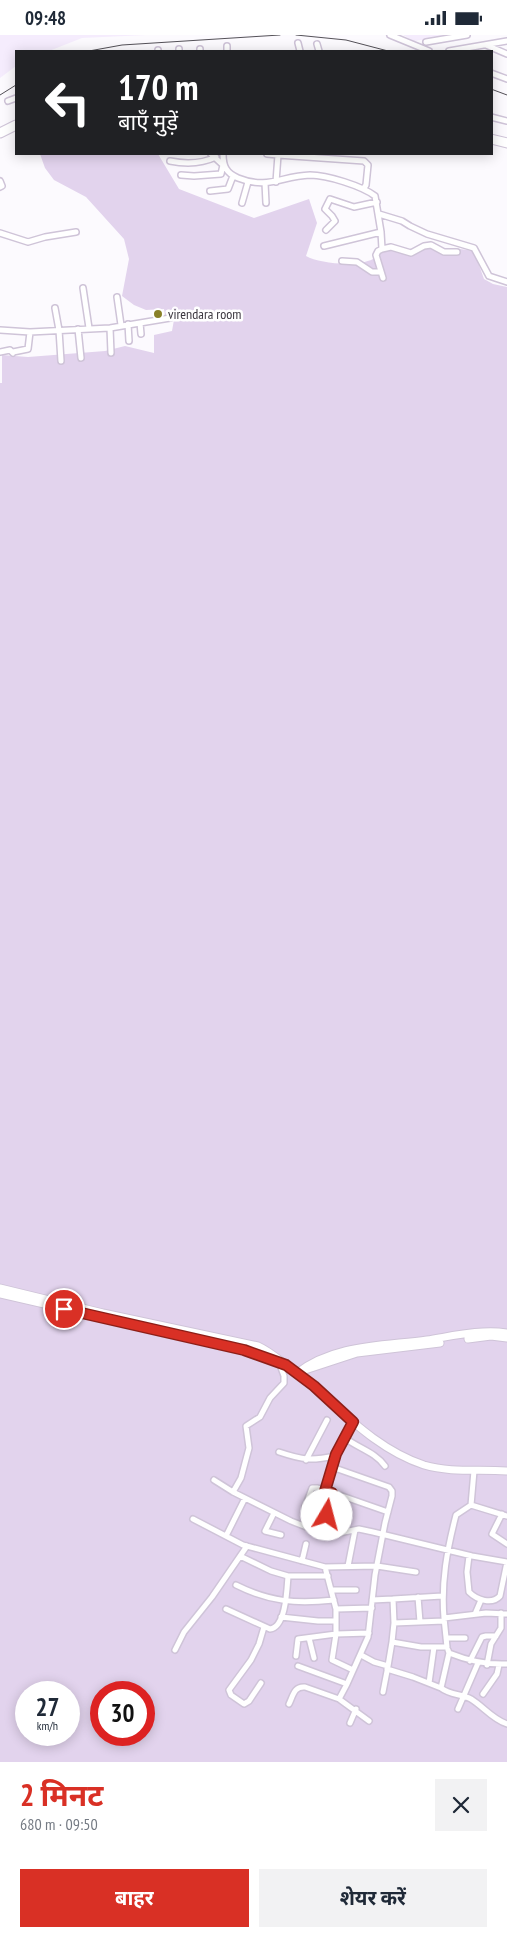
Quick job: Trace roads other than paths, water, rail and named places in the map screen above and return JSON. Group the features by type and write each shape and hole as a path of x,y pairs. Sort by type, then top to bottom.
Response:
{"highway":[{"path":"0,133 15,126"},
{"path":"0,139 15,132"},
{"path":"493,140 507,143"},
{"path":"493,146 507,149"}],"main road":[{"path":"0,1288 127,1319 248,1343 266,1350 282,1364 297,1373 353,1422 407,1458 438,1468 507,1471"},
{"path":"0,1294 244,1350 282,1364"},
{"path":"297,1373 321,1359 357,1348 481,1332 507,1333"},
{"path":"297,1373 357,1353 481,1337 507,1338"}],"street":[{"path":"390,35 427,50"},
{"path":"426,42 467,35"},
{"path":"455,50 507,41"},
{"path":"298,43 300,50"},
{"path":"317,44 319,50"},
{"path":"486,45 507,54"},
{"path":"493,74 507,79"},
{"path":"8,101 15,98"},
{"path":"493,118 507,121"},
{"path":"170,161 186,164 209,161 213,155 233,176 248,182 276,182 309,175 364,188 376,196 382,249"},
{"path":"181,175 221,174 224,165 223,155"},
{"path":"276,182 278,155 347,157 364,161 368,165 364,188"},
{"path":"210,191 229,189 233,176"},
{"path":"0,181 2,186 0,187"},
{"path":"242,203 248,182"},
{"path":"265,183 266,203"},
{"path":"326,230 334,221 325,209 330,199 354,207 377,202"},
{"path":"379,214 402,221 427,234 474,248 489,276 507,282"},
{"path":"0,233 28,242 76,232"},
{"path":"324,246 381,232"},
{"path":"383,278 376,255 382,249 390,247 410,253 430,245 444,252 457,252"},
{"path":"342,261 354,261 372,272 380,272"},
{"path":"83,288 89,328"},
{"path":"118,297 121,325"},
{"path":"55,308 61,361"},
{"path":"0,331 30,332 110,328 170,317"},
{"path":"140,323 141,334"},
{"path":"128,324 129,341"},
{"path":"110,328 111,353"},
{"path":"78,329 81,358"},
{"path":"0,352 10,350 13,353 28,349 30,332"},
{"path":"233,1492 242,1478 250,1448 246,1426 260,1417 270,1398 284,1383 282,1364"},
{"path":"306,1460 327,1420"},
{"path":"325,1491 335,1457 353,1422"},
{"path":"345,1438 356,1447 377,1456 385,1465"},
{"path":"279,1452 306,1460 335,1457"},
{"path":"332,1467 392,1489 392,1497 377,1566 369,1633 361,1655 339,1699"},
{"path":"471,1505 474,1471"},
{"path":"214,1480 274,1513 322,1533 334,1534 355,1530 383,1533 469,1556 507,1562 500,1596 494,1600 481,1600 469,1592 467,1572 469,1556"},
{"path":"305,1507 312,1488 317,1488 388,1512"},
{"path":"327,1515 332,1493"},
{"path":"226,1535 245,1498"},
{"path":"471,1505 504,1515 492,1533 507,1544"},
{"path":"441,1688 450,1653 447,1647 442,1596 447,1550 456,1515 471,1505"},
{"path":"274,1513 265,1531 281,1535"},
{"path":"193,1519 247,1546 325,1567 377,1566 416,1572"},
{"path":"348,1566 355,1530"},
{"path":"302,1561 306,1544"},
{"path":"175,1650 184,1632 247,1546"},
{"path":"240,1556 271,1571 288,1576 328,1576"},
{"path":"325,1567 336,1609 336,1634 332,1660 354,1669"},
{"path":"226,1609 264,1627 270,1629 276,1627 286,1601 288,1576"},
{"path":"236,1585 256,1595 286,1601 334,1600"},
{"path":"332,1590 356,1590"},
{"path":"372,1600 442,1596"},
{"path":"418,1597 420,1622"},
{"path":"384,1692 394,1623 393,1599"},
{"path":"475,1614 481,1600"},
{"path":"336,1609 372,1608"},
{"path":"394,1623 420,1622 475,1614 504,1613 501,1629 491,1644 487,1665"},
{"path":"281,1617 336,1621"},
{"path":"261,1683 249,1701 244,1704 236,1699 229,1690 251,1660 259,1644 264,1627"},
{"path":"296,1656 297,1640 336,1634 369,1633"},
{"path":"470,1661 482,1637 496,1637"},
{"path":"310,1638 314,1658"},
{"path":"446,1638 465,1638"},
{"path":"392,1642 421,1647 447,1647"},
{"path":"429,1683 434,1647"},
{"path":"450,1653 487,1665 507,1665"},
{"path":"361,1655 450,1693 464,1696 472,1700 495,1719 507,1724"},
{"path":"458,1709 478,1663"},
{"path":"483,1694 497,1674 499,1665"},
{"path":"298,1666 347,1684"},
{"path":"288,1704 296,1689 300,1686 305,1687 339,1699 356,1709 369,1721"},
{"path":"350,1723 356,1709"}],"railway":[{"path":"94,50 122,45 280,35"},
{"path":"296,35 346,40 384,50"},
{"path":"0,95 15,86"},
{"path":"493,90 507,95"}],"place":[{"name":"virendara room","path":"158,314"}]}
